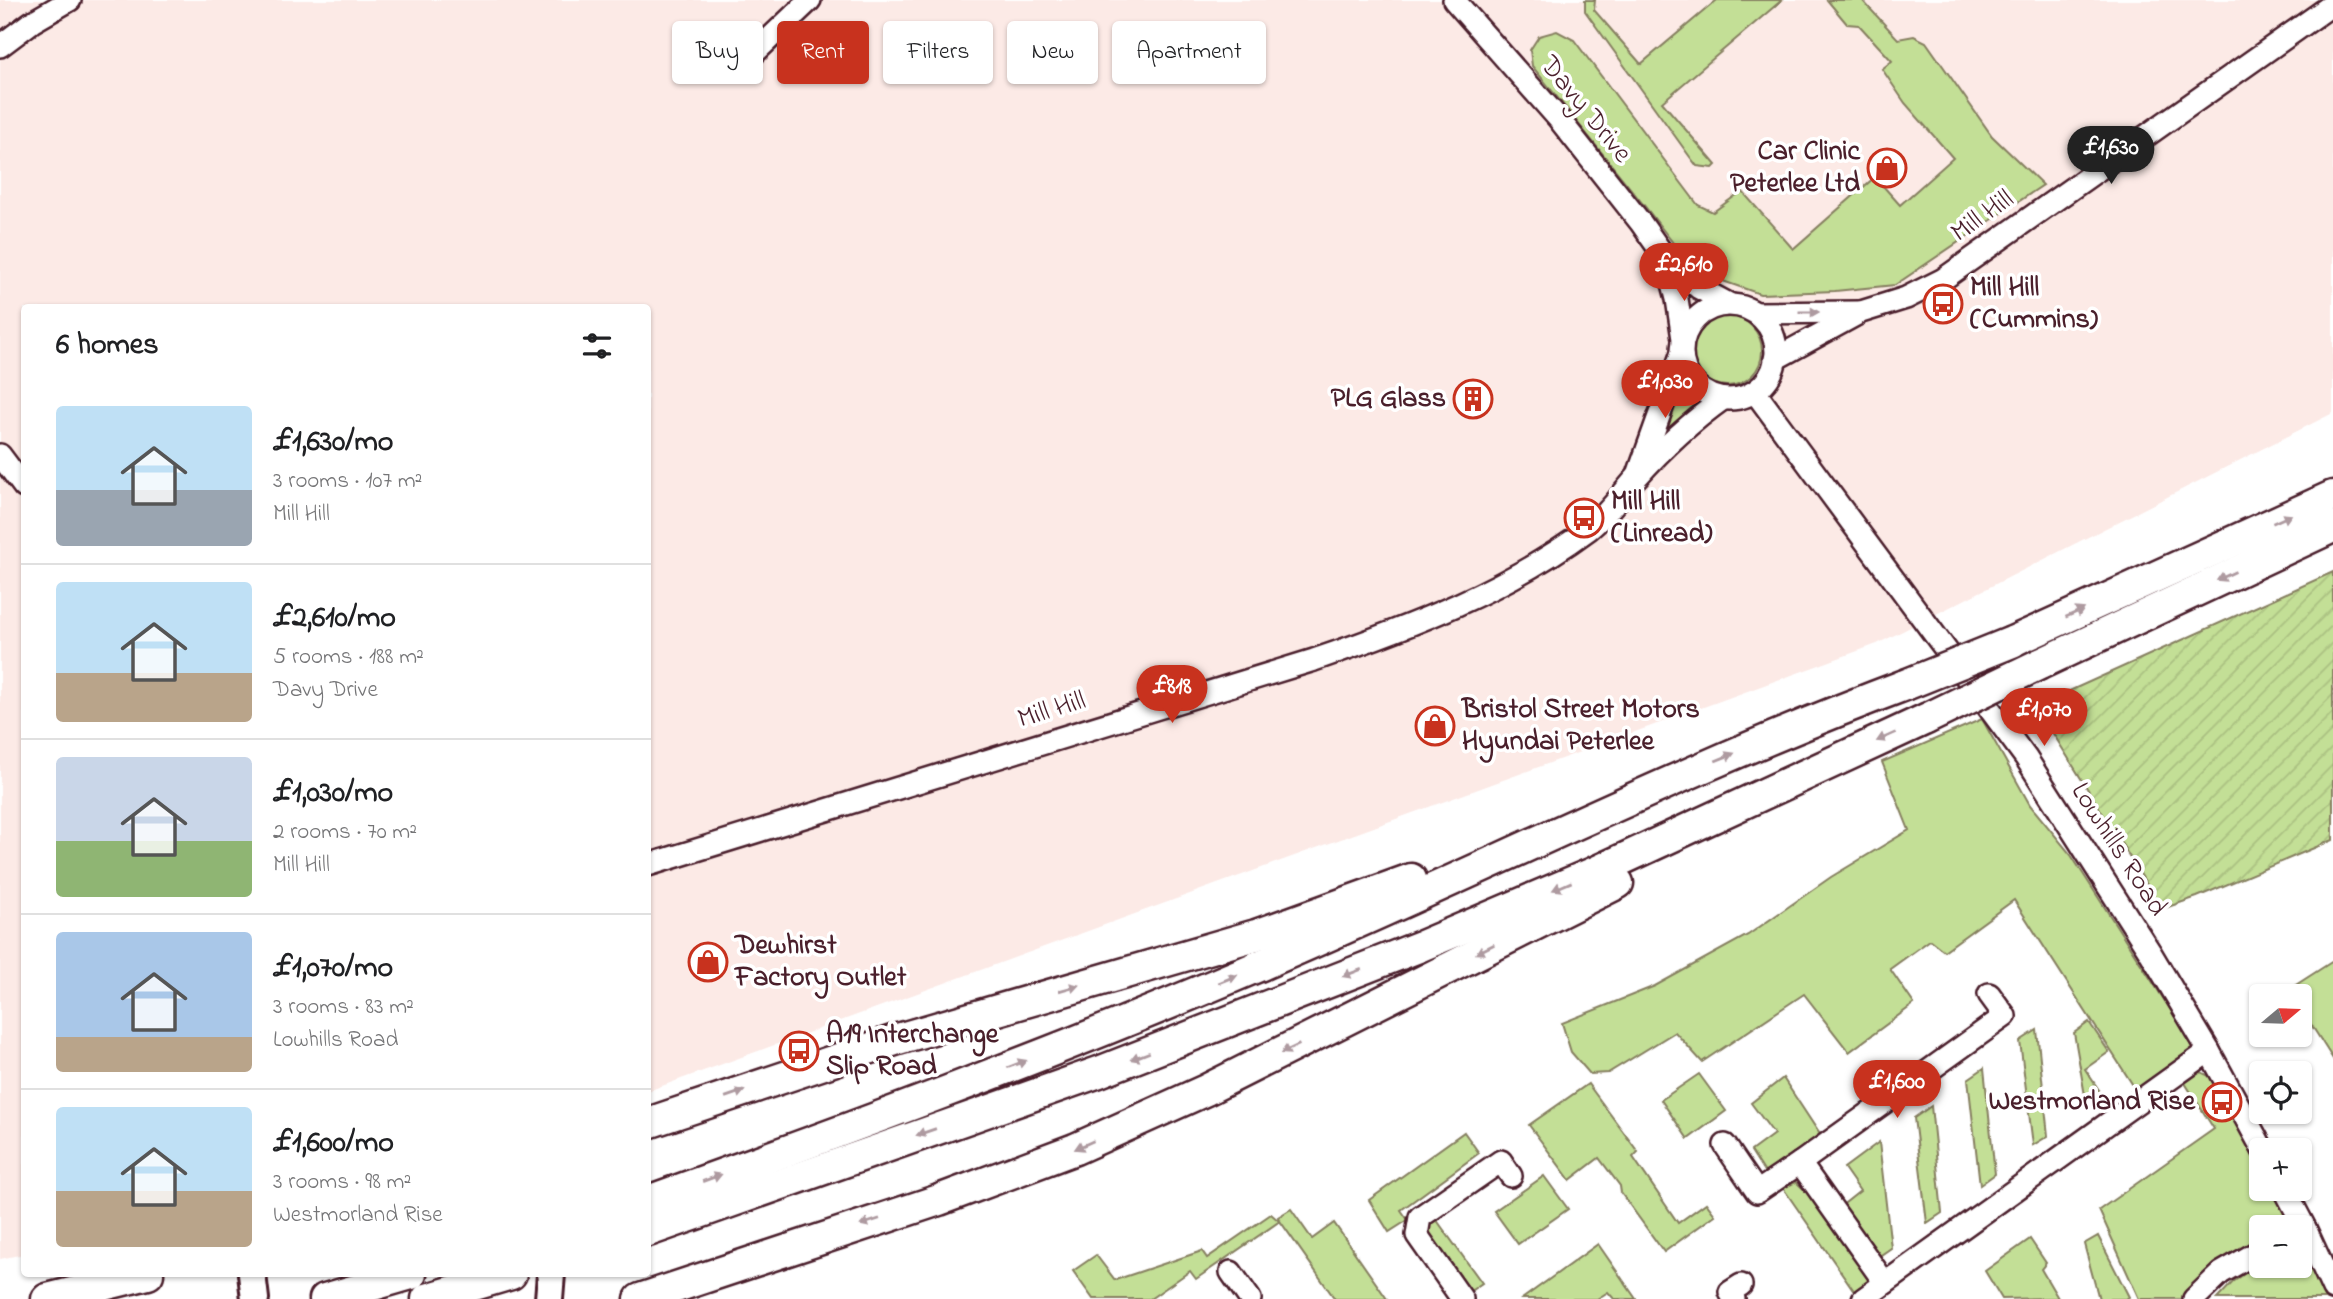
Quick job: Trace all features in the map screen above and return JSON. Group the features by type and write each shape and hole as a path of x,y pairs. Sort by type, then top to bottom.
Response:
{"highway":[{"path":"651,1200 1100,1032 1260,966 1708,764 2012,642 2333,496"},
{"path":"651,1230 1100,1072 1421,946 1595,872 2333,527"},
{"path":"640,1299 939,1200 1075,1149 1206,1090 1770,807 1846,754"},
{"path":"651,1122 898,1039 1256,935 1422,875 1559,817 1641,795"},
{"path":"47,1299 136,1277"},
{"path":"333,1297 401,1277"},
{"path":"427,1299 499,1278"}],"main road":[{"path":"252,1277 255,1299"},
{"path":"549,1299 551,1277"}],"street":[{"path":"0,46 32,22 70,0"},
{"path":"763,45 810,0"},
{"name":"Davy Drive","path":"1454,0 1558,118 1667,260 1699,288 1729,304"},
{"name":"Mill Hill","path":"1775,359 1861,312 1906,298 1942,279 2333,4"},
{"name":"Davy Drive","path":"1667,260 1677,299 1682,347"},
{"path":"1729,304 1743,306 1767,323 1776,351 1766,381 1755,391 1740,398 1723,399 1707,394 1694,385 1685,371 1682,347 1690,324 1702,312 1729,304"},
{"name":"Mill Hill","path":"1756,313 1861,312"},
{"name":"Mill Hill","path":"1637,477 1682,347"},
{"name":"Lowhills Road","path":"1755,391 2026,758 2150,951 2256,1138"},
{"name":"Mill Hill","path":"651,864 1314,660 1401,630 1523,571 1590,528 1681,434 1723,399"},
{"path":"0,455 21,483"},
{"path":"1725,1144 1757,1192 2005,1016 1989,994"},
{"path":"1863,1299 2209,1051"},
{"path":"1462,1299 1417,1235 1420,1217 1501,1161 1511,1176"},
{"path":"1800,1163 1885,1283"},
{"path":"2312,1249 2333,1289"},
{"path":"2194,1299 2221,1273 2249,1257"},
{"path":"1231,1272 1250,1299"}],"shaded area":[{"path":"0,0 2333,0 2333,413 1877,644 651,1090 651,304 21,304 21,1255 0,1259"}],"green space":[{"path":"1585,0 1595,0 1594,10 1641,64 1717,0 1782,0 1662,102 1716,165 1713,168 1697,166 1690,157 1585,11"},
{"path":"1827,0 1862,0 1898,39 1914,36 1926,42 1992,136 2043,185 1895,285 1760,294 1720,280 1687,261 1532,66 1530,50 1539,36 1557,31 1574,40 1698,205 1713,212 1742,191 1793,249 1875,177 1900,205 1953,158 1905,103 1882,69 1892,61 1859,25 1847,24"},
{"path":"1734,316 1747,322 1756,331 1760,337 1760,365 1752,376 1741,384 1720,386 1702,376 1694,365 1692,344 1702,326 1713,318"},
{"path":"1679,385 1689,397 1699,403 1659,448"},
{"path":"2333,572 2333,840 2162,909 2036,706"},
{"path":"1982,719 2030,805 2071,855 2197,1051 2138,1093 2014,900 1944,951 1930,940 1890,969 1914,1004 1849,1052 1804,994 1702,1062 1675,1032 1608,1073 1590,1074 1571,1052 1562,1023 1655,986 1748,935 1831,877 1909,830 1882,762"},
{"path":"2333,961 2333,1059 2312,1026 2312,984 2297,984"},
{"path":"2089,1022 2109,1052 2085,1069 2103,1096 2087,1107 2074,1033"},
{"path":"2037,1030 2048,1136 2033,1145 2020,1041"},
{"path":"1984,1068 1995,1174 1980,1185 1968,1079"},
{"path":"2201,1072 2219,1081 2249,1138 2249,1201 2283,1201 2291,1215 2249,1215 2249,1250 2187,1299 2139,1299 2099,1210 2214,1129 2185,1083"},
{"path":"1699,1074 1726,1111 1688,1139 1661,1100"},
{"path":"1783,1078 1823,1139 1767,1176 1751,1151 1774,1134 1751,1103"},
{"path":"1588,1084 1638,1152 1633,1157 1678,1223 1706,1203 1715,1215 1664,1252 1599,1158 1570,1180 1529,1125"},
{"path":"1931,1106 1942,1213 1927,1223 1914,1118"},
{"path":"1464,1132 1479,1153 1401,1210 1408,1220 1389,1232 1369,1200"},
{"path":"1879,1142 1891,1248 1875,1259 1840,1207 1860,1191 1844,1168"},
{"path":"1544,1176 1568,1209 1518,1244 1494,1211"},
{"path":"1796,1182 1810,1195 1867,1269 1873,1282 1857,1295 1783,1188"},
{"path":"1291,1209 1312,1239 1334,1223 1387,1299 1335,1299 1280,1221 1196,1279 1190,1271 1150,1299 1093,1299 1073,1271 1096,1255 1115,1280 1202,1251 1207,1258 1271,1214 1279,1221 1278,1217"},
{"path":"1436,1219 1482,1283 1469,1292 1431,1238 1429,1223"},
{"path":"2098,1236 2129,1297 2126,1299 2099,1299 2084,1244"},
{"path":"2030,1239 2046,1263 2041,1269 2058,1298 2002,1299 1985,1271"},
{"path":"1598,1244 1636,1299 1614,1299 1608,1292 1597,1299 1522,1299"},
{"path":"2312,1267 2325,1299 2217,1299 2249,1271 2249,1278 2312,1278"}],"place":[{"name":"Car Clinic Peterlee Ltd","path":"1887,168"},
{"name":"Mill Hill (Cummins)","path":"1943,304"},
{"name":"PLG Glass","path":"1473,399"},
{"name":"Mill Hill (Linread)","path":"1584,518"},
{"name":"Bristol Street Motors Hyundai Peterlee","path":"1435,726"},
{"name":"Dewhirst Factory Outlet","path":"708,962"},
{"name":"A19 Interchange Slip Road","path":"799,1051"},
{"name":"Westmorland Rise","path":"2222,1102"}]}
